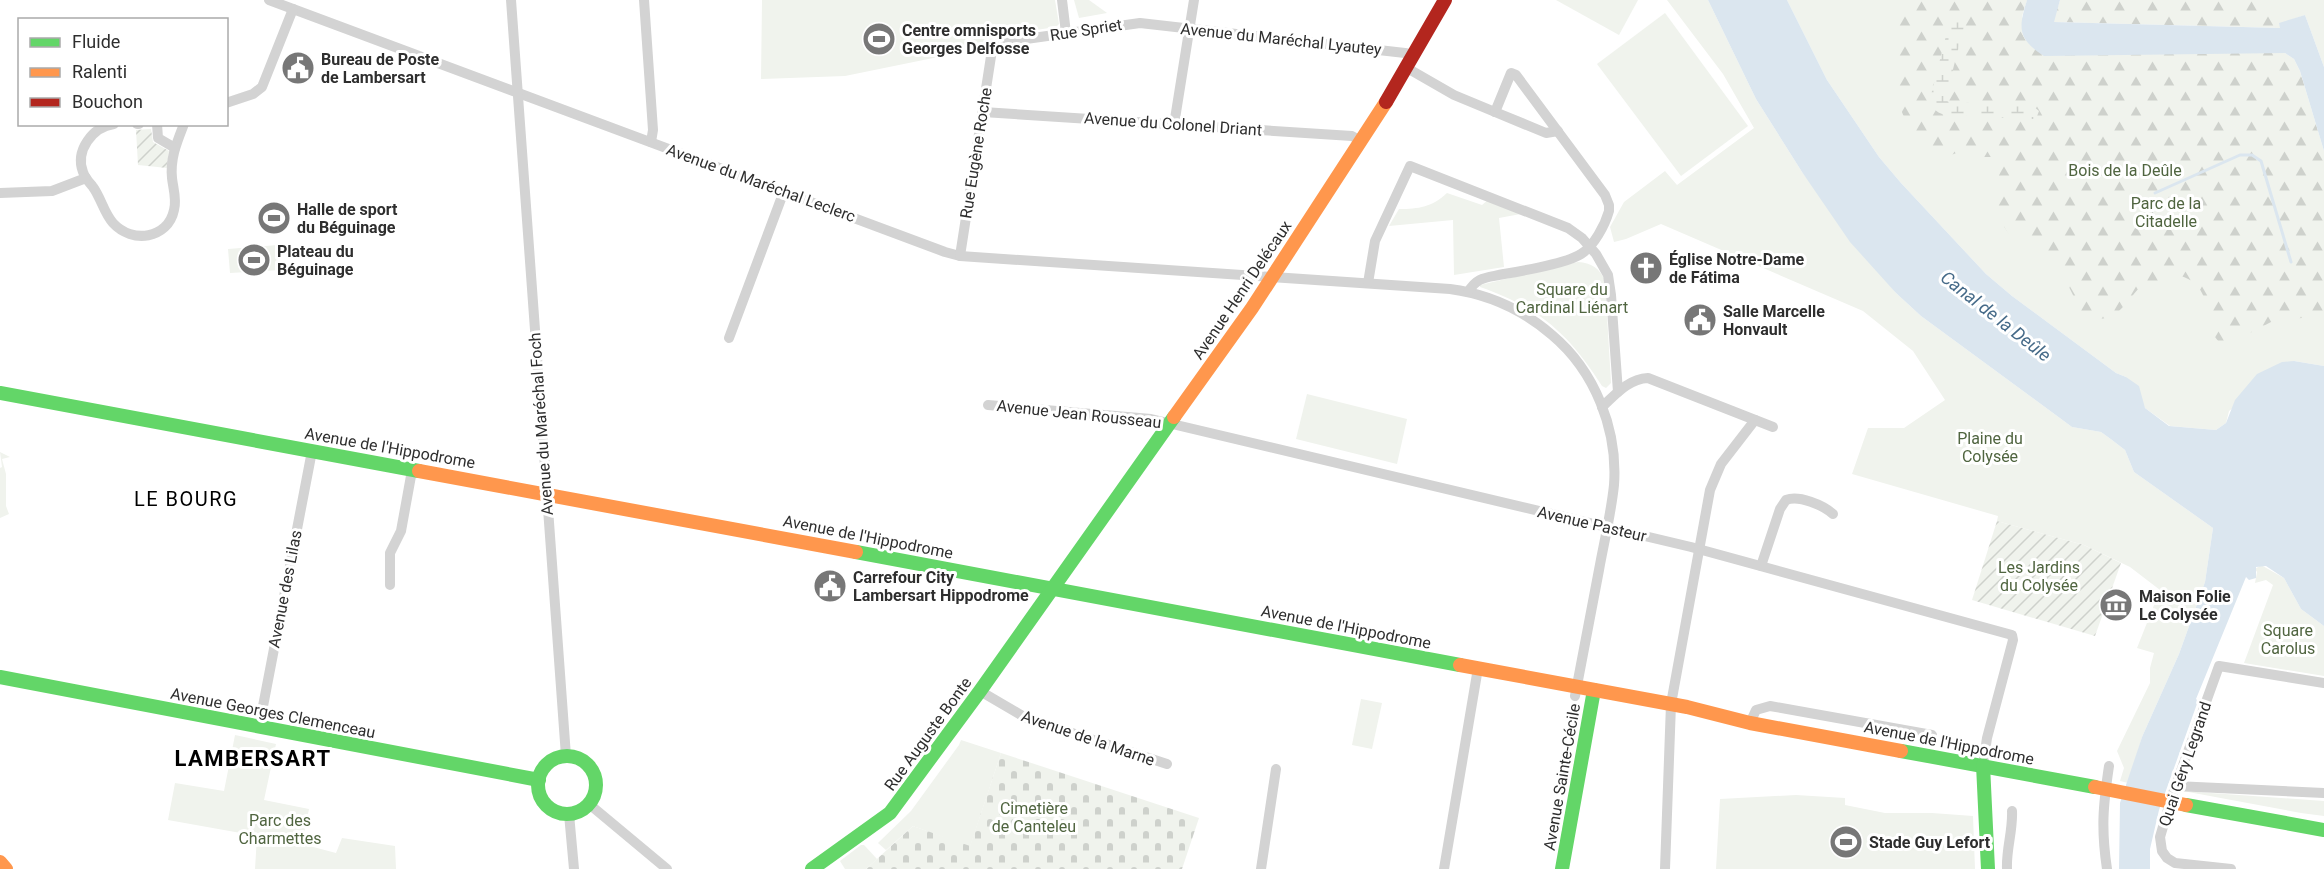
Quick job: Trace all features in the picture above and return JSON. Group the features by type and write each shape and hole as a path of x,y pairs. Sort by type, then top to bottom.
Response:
{"main road":[{"name":"Avenue Henri Delécaux","path":"1049,591 1273,277 1407,68 1445,0"},
{"name":"Avenue de l'Hippodrome","path":"0,393 311,454 1593,694 1671,709 1702,718 1729,718 2299,825"},
{"name":"Avenue de l'Hippodrome","path":"0,399 311,454 411,476 546,498"},
{"name":"Rue Auguste Bonte","path":"812,869 890,813 980,691 1049,591"},
{"name":"Avenue Georges Clemenceau","path":"0,677 539,780"},
{"name":"Avenue Sainte-Cécile","path":"1562,869 1593,694"},
{"path":"566,756 583,761 593,772 596,790 589,804 580,811 569,814 554,811 545,803 540,792 539,780 547,765 557,758 566,756"},
{"path":"1983,765 1988,869"},
{"path":"2299,825 2324,825"},
{"path":"2299,825 2324,830"},
{"path":"0,862 6,869"}],"street":[{"name":"Avenue du Maréchal Leclerc","path":"269,0 960,256 1368,283 1468,292 1510,307 1548,331 1576,360 1602,407 1609,428 1614,466 1613,494 1576,691"},
{"name":"Avenue du Maréchal Foch","path":"511,0 566,756"},
{"path":"644,0 653,130 651,142"},
{"path":"1062,0 1066,33"},
{"path":"1174,124 1194,0"},
{"path":"228,102 253,94 262,87 293,9"},
{"name":"Rue Spriet","path":"992,50 999,43 1128,23 1147,24"},
{"name":"Avenue du Maréchal Lyautey","path":"1147,24 1405,52 1414,56"},
{"name":"Rue Eugène Roche","path":"960,256 992,50"},
{"path":"1407,68 1454,95 1546,133 1558,130"},
{"path":"1468,292 1474,282 1480,279 1575,257 1590,247 1607,216 1609,205 1605,195 1558,130 1514,74 1511,73 1495,112"},
{"name":"Avenue du Colonel Driant","path":"983,112 1352,136 1361,141"},
{"path":"109,126 97,131 85,145 81,162 86,178 101,199 110,220 119,229 136,236 155,234 165,228 174,210 172,171 175,148 183,126"},
{"path":"157,126 158,138 175,148"},
{"path":"1368,283 1375,241 1410,166 1569,228 1590,247 1600,260 1610,282 1618,392"},
{"path":"0,193 52,191 86,178"},
{"path":"729,338 784,191"},
{"path":"1602,407 1632,382 1648,378 1773,427"},
{"name":"Avenue Jean Rousseau","path":"988,405 1137,417 1170,423"},
{"path":"1665,869 1671,709 1699,549 1714,477 1720,464 1755,420"},
{"name":"Avenue Pasteur","path":"1170,423 1699,549 2012,635 2013,640 1987,737 1983,765"},
{"name":"Avenue des Lilas","path":"259,727 311,454"},
{"path":"390,585 390,553 401,531 411,476"},
{"path":"1761,566 1780,509 1786,500 1796,498 1822,507 1833,514"},
{"name":"Quai Géry Legrand","path":"2231,869 2178,864 2170,861 2162,851 2160,843 2175,786 2219,666 2324,682"},
{"path":"1444,869 1477,672"},
{"name":"Avenue de la Marne","path":"980,691 1026,718 1167,764"},
{"name":"Avenue de l'Hippodrome","path":"1750,723 1756,710 1770,706 1932,735"},
{"path":"2107,869 2102,810 2109,766"},
{"path":"1261,869 1276,769"},
{"path":"2175,786 2324,793"},
{"path":"589,804 667,869"},
{"path":"2007,869 2007,851 2013,827 2012,811"},
{"path":"569,814 574,869"}],"green space":[{"name":"Centre omnisports Georges Delfosse","path":"762,0 1055,0 1059,24 1056,27 1003,35 991,42 943,56 845,76 761,79"},
{"path":"1074,0 1089,0 1107,13 1079,18"},
{"path":"1556,0 1638,0 1619,35"},
{"name":"Plaine du Colysée","path":"1667,0 1708,0 1756,99 1802,172 1896,293 1921,316 2072,427 2101,432 2112,440 2125,450 2134,472 2213,528 2205,582 2179,654 2142,737 2128,783 2120,781 2124,768 2117,751 2150,683 2150,668 2154,653 2137,648 2160,590 2130,567 2084,545 1997,521 1998,516 1852,474 1868,428 1904,428 1945,400 1913,351 1863,311 1661,224 1614,242 1610,227 1624,202 1665,171 1677,185 1754,128 1723,74"},
{"name":"Bois de la Deûle","path":"1787,0 2027,0 2021,17 2324,151 2324,366 2294,361 2229,411 2226,423 2216,430 2170,426 2145,408 2126,377 2116,373 1986,274 1901,183 1879,157 1827,80"},
{"name":"Bois de la Deûle","path":"1895,0 2027,0 2021,26 2024,37 2033,49 2285,53 2294,59 2300,71 2324,151 2324,311 2317,316 2271,322 2225,346 2212,330 2204,298 2199,288 2191,280 2177,275 2166,284 2140,287 2122,308 2110,317 2102,319 2083,315 2065,279 2043,253 2028,242 2009,234 2001,222 1993,191 2002,167 1995,157 1982,157 1974,163 1964,159 1959,152 1946,157 1933,158 1908,124 1899,105 1897,94 1899,31"},
{"path":"2060,0 2324,0 2324,67 2305,15 2279,24 2281,28"},
{"path":"2060,0 2270,0 2281,28 2053,22"},
{"path":"1665,13 1748,126 1681,176 1597,64"},
{"path":"1959,16 1965,23 1945,100 2033,106 2039,111 2036,119 1945,115 1934,108 1931,95 1950,20"},
{"path":"151,129 153,142 169,151 167,168 138,165 136,130"},
{"path":"1447,193 1482,205 1488,200 1526,213 1499,218 1504,267 1454,275 1453,220 1389,226 1399,209 1425,206"},
{"name":"Plateau du Béguinage","path":"277,245 281,270 230,273 228,249"},
{"name":"Square du Cardinal Liénart","path":"1578,262 1594,267 1605,281 1611,383 1606,388 1602,386 1577,351 1551,324 1520,304 1480,287 1480,285"},
{"path":"1307,394 1407,419 1397,464 1296,439"},
{"path":"0,452 10,457 2,459 6,474 6,506 9,514 0,518 0,468 2,467"},
{"name":"Les Jardins du Colysée","path":"1997,521 2084,545 2121,563 2095,636 1972,600"},
{"name":"Square Carolus","path":"2261,565 2284,578 2301,609 2324,626 2324,676 2244,663 2273,585 2266,580 2255,583 2257,572 2255,569"},
{"path":"1361,699 1382,703 1372,749 1352,745"},
{"name":"Parc des Charmettes","path":"235,735 276,744 264,800 309,809 302,844 336,853 342,838 395,846 396,869 255,869 257,836 168,820 175,783 224,791"},
{"path":"961,740 1001,753 970,847 913,826 886,850 878,843 911,811"},
{"name":"Cimetière de Canteleu","path":"1001,753 1199,818 1182,869 866,869 913,826 970,846"},
{"path":"2183,791 2324,801 2324,816 2301,813"},
{"name":"Stade Guy Lefort","path":"1796,795 1845,798 1845,805 1885,813 1973,816 1975,869 1716,869 1720,799"},
{"path":"864,845 877,859 866,869 845,869 840,861"}],"water":[{"name":"Canal de la Deûle","path":"1708,0 1787,0 1827,80 1879,157 1901,183 1986,274 2116,373 2139,386 2145,408 2169,426 2216,430 2226,423 2235,400 2257,374 2282,362 2294,361 2324,366 2324,626 2301,609 2284,578 2266,566 2256,567 2256,578 2249,580 2246,577 2196,699 2198,701 2159,810 2150,849 2150,869 2119,869 2120,803 2142,737 2179,654 2205,582 2213,528 2134,472 2125,450 2112,440 2101,432 2072,427 1921,316 1896,293 1850,242 1802,172 1756,99"},
{"path":"2027,0 2060,0 2054,22 2280,28 2279,23 2305,15 2324,67 2324,151 2300,71 2294,59 2285,53 2044,56 2029,44 2022,32 2022,19"}],"waterway":[{"path":"2155,193 2240,155 2252,155 2261,161 2291,262"}],"traffic: fast":[{"path":"0,393 419,471"},
{"path":"812,869 890,813 980,691 1174,417"},
{"path":"856,552 1460,665"},
{"path":"0,677 539,780"},
{"path":"1562,869 1594,690"},
{"path":"1901,751 2095,787"},
{"path":"567,756 578,758 591,769 596,785 594,796 583,809 567,814 556,812 543,801 538,785 540,774 551,761 567,756"},
{"path":"1983,765 1988,869"},
{"path":"2186,805 2324,830"}],"traffic: slow":[{"path":"1174,417 1252,308 1386,102"},
{"path":"419,471 856,552"},
{"path":"1460,665 1687,707 1750,723 1901,751"},
{"path":"2095,787 2186,805"},
{"path":"0,862 6,869"}],"traffic: jam":[{"path":"1386,102 1445,0"}],"place":[{"name":"Centre omnisports Georges Delfosse","path":"879,39"},
{"name":"Bureau de Poste de Lambersart","path":"298,68"},
{"name":"Halle de sport du Béguinage","path":"274,218"},
{"name":"Plateau du Béguinage","path":"254,260"},
{"name":"Église Notre-Dame de Fátima","path":"1646,268"},
{"name":"Salle Marcelle Honvault","path":"1700,320"},
{"name":"Carrefour City Lambersart Hippodrome","path":"830,586"},
{"name":"Maison Folie Le Colysée","path":"2116,605"},
{"name":"Stade Guy Lefort","path":"1846,842"}],"district":[{"name":"LE BOURG","path":"186,499"},
{"name":"LAMBERSART","path":"253,758"}],"park label":[{"name":"Parc de la Citadelle","path":"2166,212"}]}
